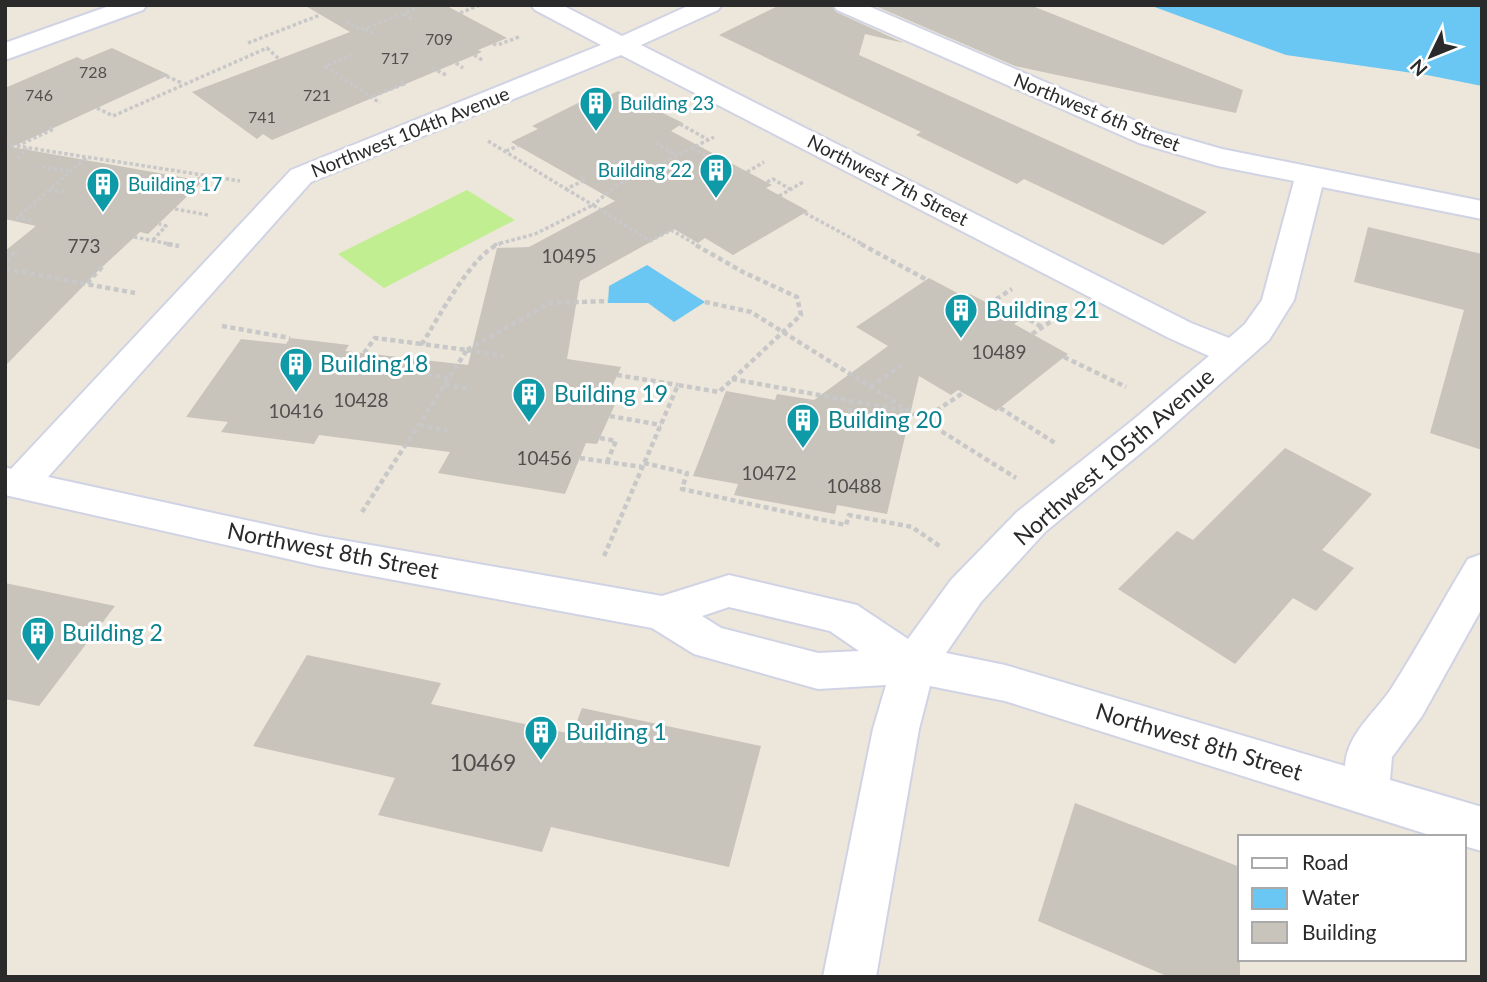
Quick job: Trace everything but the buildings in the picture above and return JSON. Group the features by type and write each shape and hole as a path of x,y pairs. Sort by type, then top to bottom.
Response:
{"street":[{"path":"5,51 135,5"},
{"name":"Northwest 7th Street","path":"543,5 1180,330 1233,353"},
{"name":"Northwest 104th Avenue","path":"12,482 178,310 301,176 593,58 710,5"},
{"name":"Northwest 6th Street","path":"845,5 1149,137 1218,158 1482,210"},
{"name":"Northwest 105th Avenue","path":"849,977 896,729 914,665 966,591 1031,522 1168,411 1257,332 1278,300 1310,176"},
{"name":"Northwest 8th Street","path":"12,482 335,554 662,613 709,642 818,671 914,665 1005,683 1482,829"},
{"path":"1366,792 1369,752 1406,703 1482,570"},
{"name":"Northwest 8th Street","path":"662,613 729,592 842,617 914,665"}],"path":[{"path":"364,29 425,5"},
{"path":"460,13 480,5"},
{"path":"403,14 414,21"},
{"path":"248,43 320,15"},
{"path":"346,21 376,35"},
{"path":"97,108 113,116 267,48 279,59"},
{"path":"353,55 325,66 383,104 372,110"},
{"path":"162,74 183,83"},
{"path":"372,97 404,84 401,81"},
{"path":"422,344 465,276 491,246 535,234 593,205 617,185 758,114"},
{"path":"449,116 650,241 671,230 743,272 797,297 801,315 719,392 617,375"},
{"path":"680,124 708,140"},
{"path":"16,146 54,129 47,126"},
{"path":"655,143 677,155"},
{"path":"6,145 203,175"},
{"path":"506,152 518,146"},
{"path":"17,159 29,148"},
{"path":"691,148 711,158"},
{"path":"31,220 18,218 87,157"},
{"path":"612,160 639,174"},
{"path":"42,167 70,171"},
{"path":"566,189 585,180 580,176"},
{"path":"767,183 773,179 791,189"},
{"path":"50,190 66,192"},
{"path":"805,213 927,280"},
{"path":"152,241 166,226 159,224"},
{"path":"5,261 19,249"},
{"path":"86,284 103,266"},
{"path":"5,270 86,284 290,338"},
{"path":"335,554 467,350 550,303 608,301"},
{"path":"705,302 751,312 1056,502"},
{"path":"1015,317 1019,314 1042,327"},
{"path":"364,353 375,338 504,356"},
{"path":"1064,357 1090,368 1168,411"},
{"path":"870,387 901,366"},
{"path":"402,370 448,378"},
{"path":"732,379 783,392 910,412"},
{"path":"445,385 471,389"},
{"path":"588,600 678,385"},
{"path":"922,420 963,393"},
{"path":"850,413 851,401"},
{"path":"1000,408 1097,469"},
{"path":"895,421 910,412"},
{"path":"610,416 661,425"},
{"path":"419,425 448,431"},
{"path":"600,438 616,441 607,462"},
{"path":"580,458 687,473 682,489 846,525 849,515 912,527 982,576"}],"green space":[{"path":"467,190 515,220 384,288 338,254"}],"water":[{"path":"1149,5 1482,5 1482,86 1427,75 1286,55"},
{"path":"647,265 705,302 674,322 648,303 608,303 609,286"}],"place":[{"name":"Building 23","path":"596,133"},
{"name":"Building 22","path":"716,200"},
{"name":"Building 17","path":"103,214"},
{"name":"Building 21","path":"961,340"},
{"name":"Building18","path":"296,394"},
{"name":"Building 19","path":"529,424"},
{"name":"Building 20","path":"803,450"},
{"name":"Building 2","path":"38,663"},
{"name":"Building 1","path":"541,762"}]}
